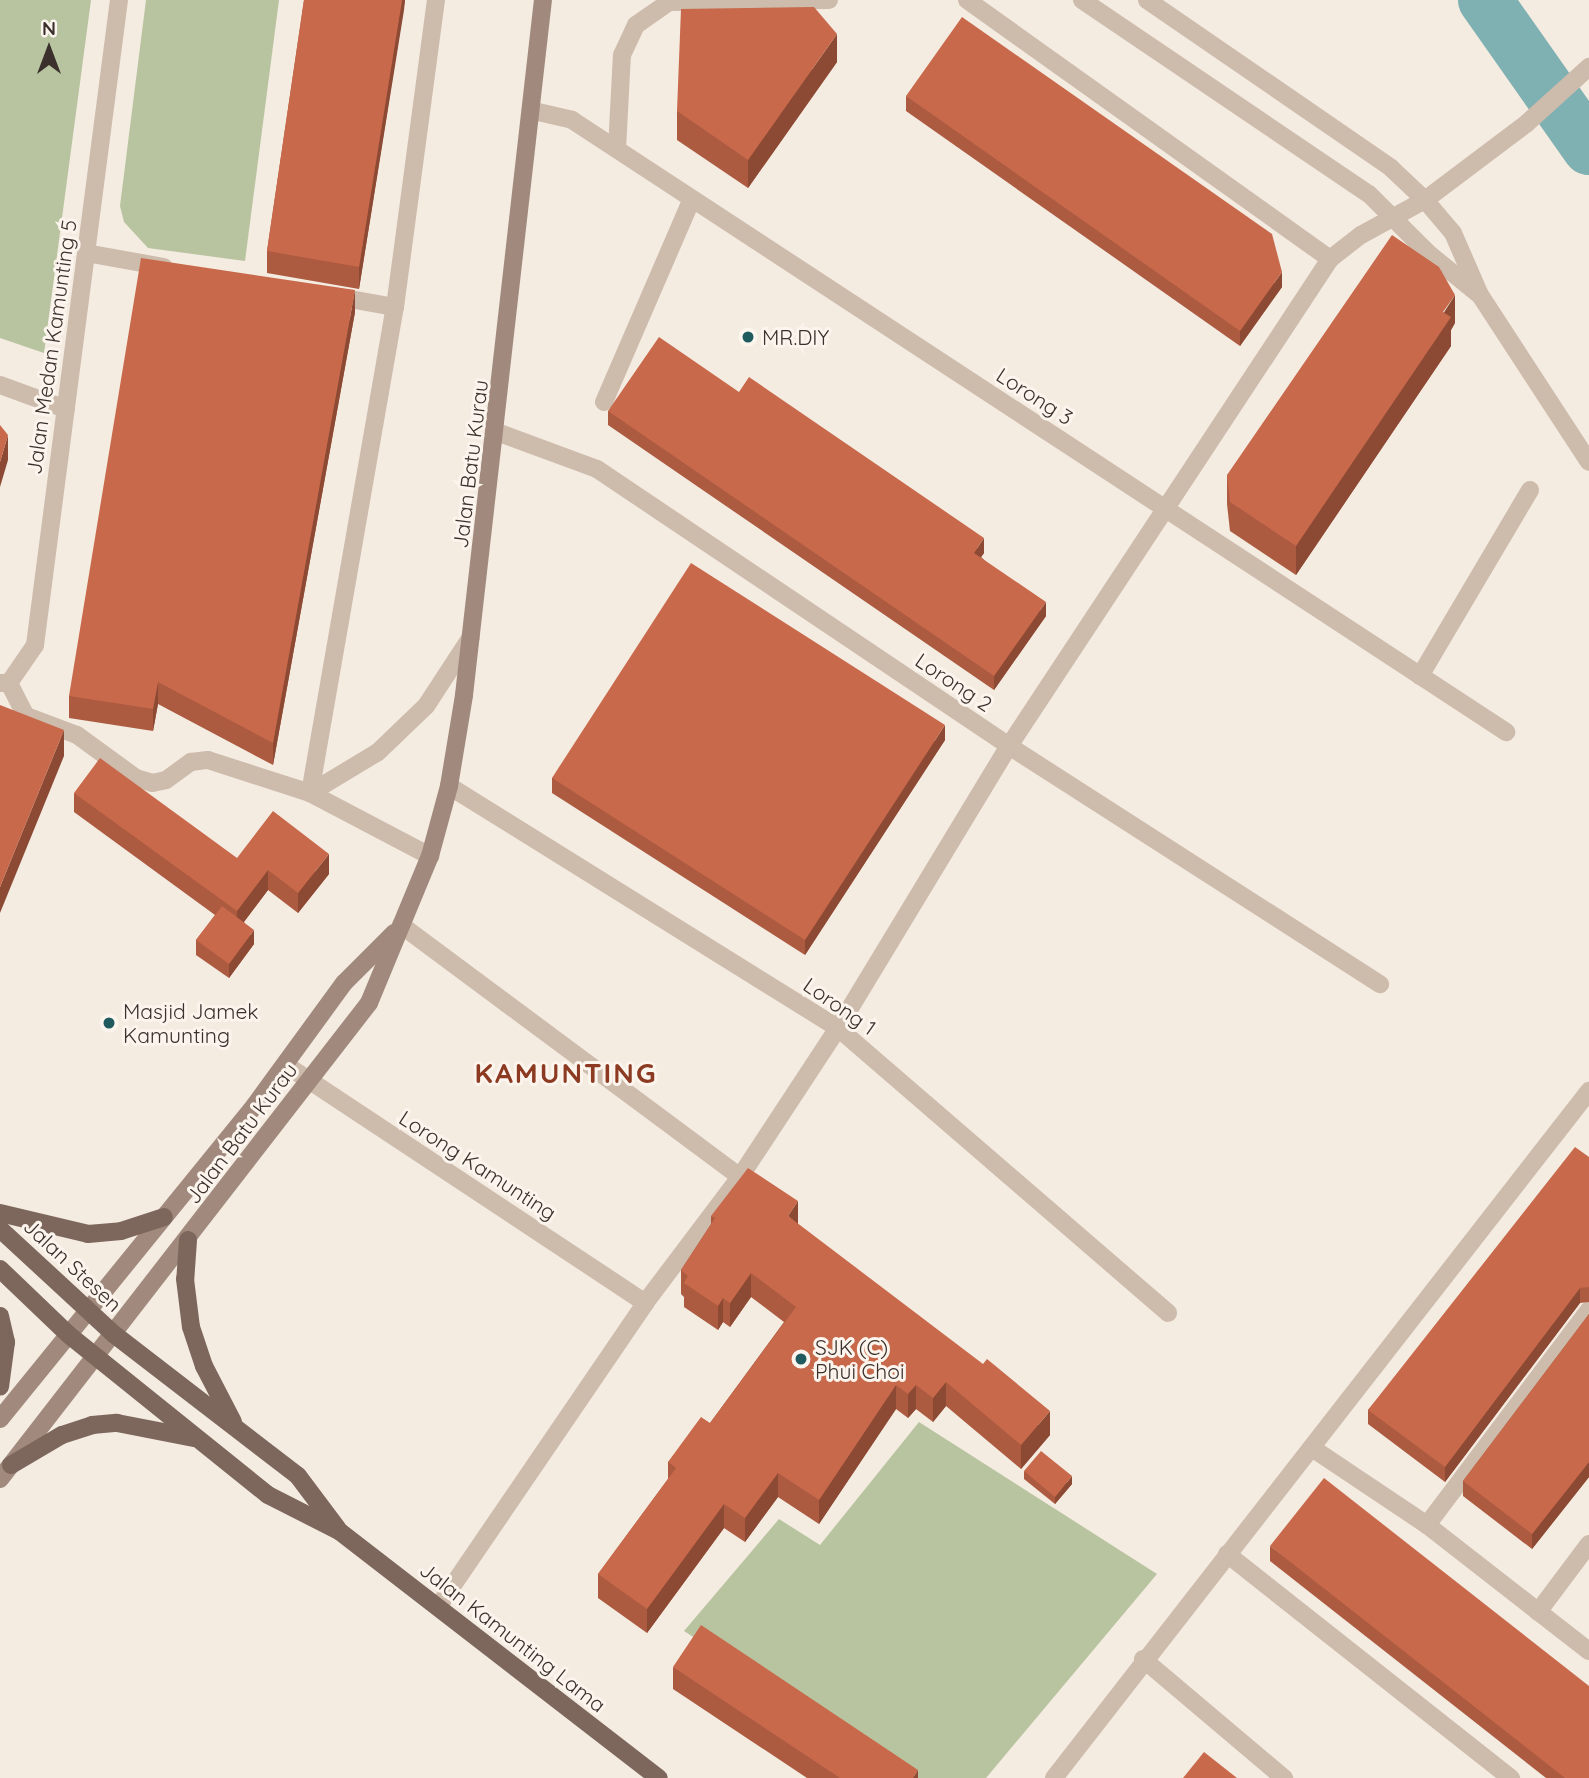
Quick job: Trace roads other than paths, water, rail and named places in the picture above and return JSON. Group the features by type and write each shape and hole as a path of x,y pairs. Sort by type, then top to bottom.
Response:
{"main road":[{"name":"Jalan Batu Kurau","path":"5,1472 98,1358 369,1003 430,856 449,786 471,637 534,111 543,0"},
{"name":"Jalan Batu Kurau","path":"0,1419 286,1065 344,984 401,925"},
{"path":"0,1213 88,1234 121,1231 164,1217"},
{"name":"Jalan Stesen","path":"0,1229 115,1335"},
{"path":"188,1240 185,1279 191,1327 204,1366 236,1428"},
{"path":"0,1269 69,1335"},
{"path":"0,1316 6,1342 0,1387"},
{"name":"Jalan Kamunting Lama","path":"69,1335 268,1495 339,1531 659,1778"},
{"name":"Jalan Kamunting Lama","path":"115,1335 298,1476 339,1531"},
{"path":"5,1472 62,1435 92,1426 117,1423 197,1438"}],"street":[{"name":"Jalan Medan Kamunting 5","path":"5,683 35,645 119,0"},
{"path":"310,793 395,307 436,0"},
{"path":"617,149 622,55 636,26 669,2 829,0"},
{"path":"967,0 1330,259"},
{"path":"1082,0 1369,194 1428,253 1480,295"},
{"path":"1147,0 1391,168 1425,200 1452,233 1480,295 1589,462"},
{"path":"438,1607 645,1303 740,1177 838,1027 1009,747 1330,259 1361,235 1425,200 1527,123 1588,68"},
{"name":"Lorong 3","path":"534,111 572,120 1506,732"},
{"path":"604,402 692,199"},
{"path":"86,253 180,270"},
{"path":"314,293 395,307"},
{"path":"0,385 66,409"},
{"name":"Lorong 2","path":"497,432 597,468 1009,747 1380,984"},
{"path":"1420,676 1530,490"},
{"path":"310,793 378,752 426,706 471,637"},
{"path":"5,683 26,716 77,735 136,778 152,783 166,780 191,762 208,760 310,793 430,856"},
{"name":"Lorong 1","path":"449,786 838,1027 1168,1312"},
{"path":"401,925 740,1177"},
{"name":"Lorong Kamunting","path":"286,1065 645,1303"},
{"path":"1058,1776 1143,1659 1312,1448 1589,1091"},
{"path":"1427,1525 1589,1310"},
{"path":"1312,1448 1427,1525 1589,1651"},
{"path":"1538,1612 1589,1544"},
{"path":"1227,1554 1511,1778"},
{"path":"1143,1659 1284,1778"}],"waterway":[{"path":"1485,0 1589,148"}],"place":[{"name":"MR.DIY","path":"748,337"},
{"name":"Masjid Jamek Kamunting","path":"109,1023"},
{"name":"SJK (C) Phui Choi","path":"801,1359"}],"district":[{"name":"KAMUNTING","path":"566,1073"}]}
